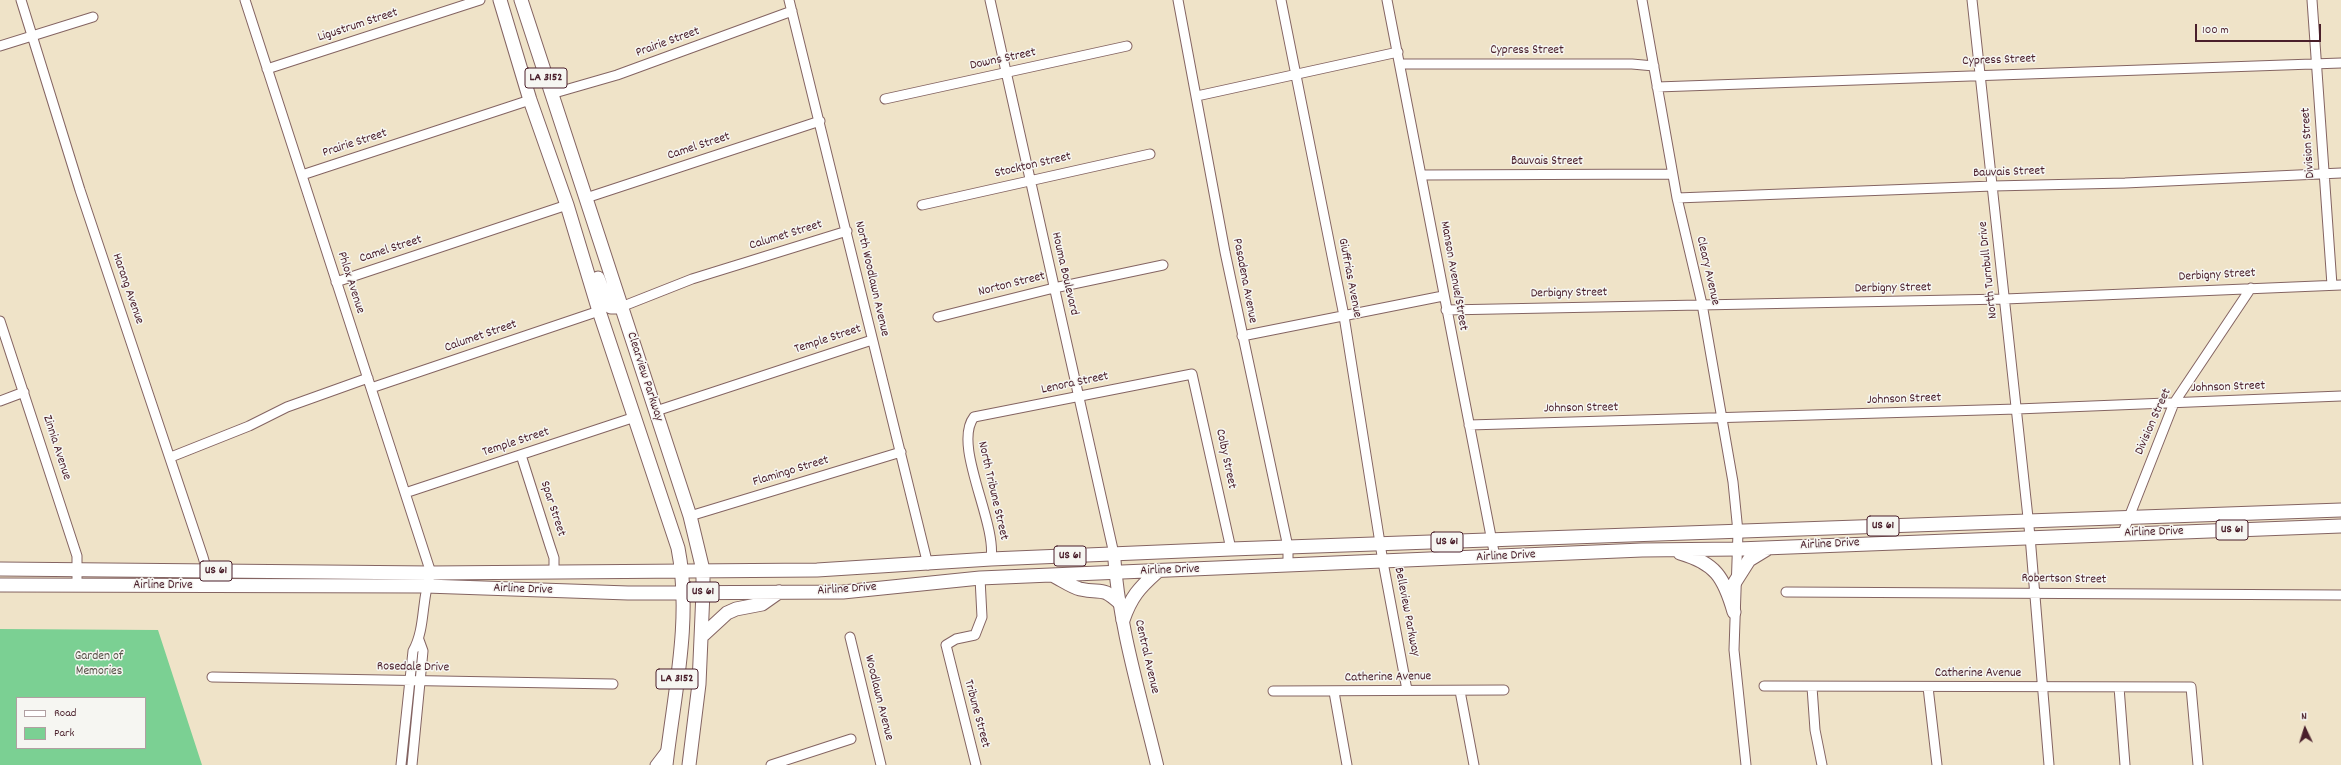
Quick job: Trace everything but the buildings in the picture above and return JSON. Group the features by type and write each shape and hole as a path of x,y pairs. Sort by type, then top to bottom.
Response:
{"highway":[{"name":"Clearview Parkway","path":"500,0 530,100 573,222 599,311 678,548 682,570 683,592"},
{"name":"Clearview Parkway","path":"521,0 690,516 703,570 702,636 690,765"},
{"path":"573,222 584,235 606,303 611,307 621,307"},
{"name":"Airline Drive","path":"0,569 432,573 817,570 1231,549 2341,510"},
{"name":"Airline Drive","path":"0,585 426,586 628,593 843,592 980,578 1157,572 1668,550 1738,549 2030,536 2341,526"},
{"path":"1735,582 1749,560 1757,554 1772,547"},
{"path":"1668,550 1689,556 1711,566 1727,589 1734,612"},
{"path":"914,584 916,577 920,573 934,564"},
{"path":"1123,620 1130,600 1140,586 1157,572"},
{"path":"1053,576 1080,589 1099,589 1108,592 1121,604"},
{"name":"LA 3152","path":"666,765 682,632 683,592"},
{"path":"702,636 727,613 736,608 762,604 779,592"}],"main road":[{"name":"Central Avenue","path":"1114,554 1115,573 1123,620 1157,765"}],"street":[{"name":"Harang Avenue","path":"21,0 80,190 171,457 207,571 209,586"},
{"name":"Phlox Avenue","path":"244,0 432,573"},
{"name":"Ligustrum Street","path":"267,69 480,0"},
{"name":"North Woodlawn Avenue","path":"789,0 847,231 872,340 901,452 934,564"},
{"name":"Houma Boulevard","path":"990,0 1114,554"},
{"name":"Pasadena Avenue","path":"1178,0 1242,336 1288,547 1288,566"},
{"name":"Giuffrias Avenue","path":"1281,0 1344,316 1383,562"},
{"name":"Manson Avenue/Street","path":"1387,0 1422,175 1443,296 1495,557"},
{"name":"Cleary Avenue","path":"1642,0 1672,174 1702,304 1733,482 1738,532 1734,612 1736,688 1746,765"},
{"name":"North Turnbull Drive","path":"1972,0 2030,536 2049,765"},
{"name":"Division Street","path":"2312,0 2325,174 2336,285"},
{"name":"Prairie Street","path":"551,94 617,75 792,11"},
{"path":"0,46 93,17"},
{"name":"Downs Street","path":"884,99 1127,46"},
{"path":"1196,96 1398,52"},
{"name":"Cypress Street","path":"1657,87 2341,63"},
{"name":"Cypress Street","path":"1400,64 1624,64 1654,66"},
{"name":"Prairie Street","path":"302,175 530,100"},
{"name":"Camel Street","path":"586,198 820,121"},
{"name":"Stockton Street","path":"922,205 1150,154"},
{"name":"Bauvais Street","path":"1677,198 1993,186 2125,183 2341,173"},
{"name":"Bauvais Street","path":"1422,175 1672,174"},
{"name":"Camel Street","path":"336,282 567,205"},
{"name":"Calumet Street","path":"621,307 692,279 847,231"},
{"name":"Norton Street","path":"938,317 1054,288 1163,265"},
{"name":"Derbigny Street","path":"1446,310 2005,299 2336,285"},
{"name":"Division Street","path":"2122,534 2174,403 2251,288"},
{"path":"1242,336 1443,296"},
{"name":"Calumet Street","path":"371,388 599,311"},
{"name":"Zinnia Avenue","path":"0,321 77,556 77,585"},
{"name":"Temple Street","path":"656,410 872,340"},
{"name":"Lenora Street","path":"968,428 974,417 984,413 1194,375"},
{"name":"Colby Street","path":"1194,375 1231,549"},
{"path":"171,457 249,426 287,407 368,378"},
{"path":"0,401 24,392"},
{"name":"Johnson Street","path":"1469,425 1722,419 2341,396"},
{"name":"Temple Street","path":"405,493 635,418"},
{"name":"North Tribune Street","path":"968,428 967,442 990,538 991,560"},
{"name":"Flamingo Street","path":"690,516 901,452"},
{"name":"Spar Street","path":"521,455 554,558 554,573"},
{"name":"Belleview Parkway","path":"1383,562 1407,690"},
{"path":"401,765 413,651 419,640 426,586 432,573"},
{"name":"Tribune Street","path":"976,765 946,645 956,638 975,635 982,618 980,578"},
{"name":"Robertson Street","path":"1786,592 2035,592 2196,596 2341,595"},
{"name":"Woodlawn Avenue","path":"850,637 881,765"},
{"path":"412,765 423,651 419,640"},
{"name":"Rosedale Drive","path":"212,677 613,684"},
{"name":"Catherine Avenue","path":"1764,686 2191,687 2198,765"},
{"path":"1812,687 1815,730 1822,765"},
{"path":"1928,687 1937,765"},
{"path":"2119,687 2125,765"},
{"path":"1460,690 1474,765"},
{"name":"Catherine Avenue","path":"1273,691 1334,692 1504,690"},
{"path":"1334,692 1347,765"},
{"path":"771,765 851,739"},
{"path":"654,765 668,748"}],"green space":[{"name":"Garden of Memories","path":"0,629 158,630 202,765 0,765"}]}
